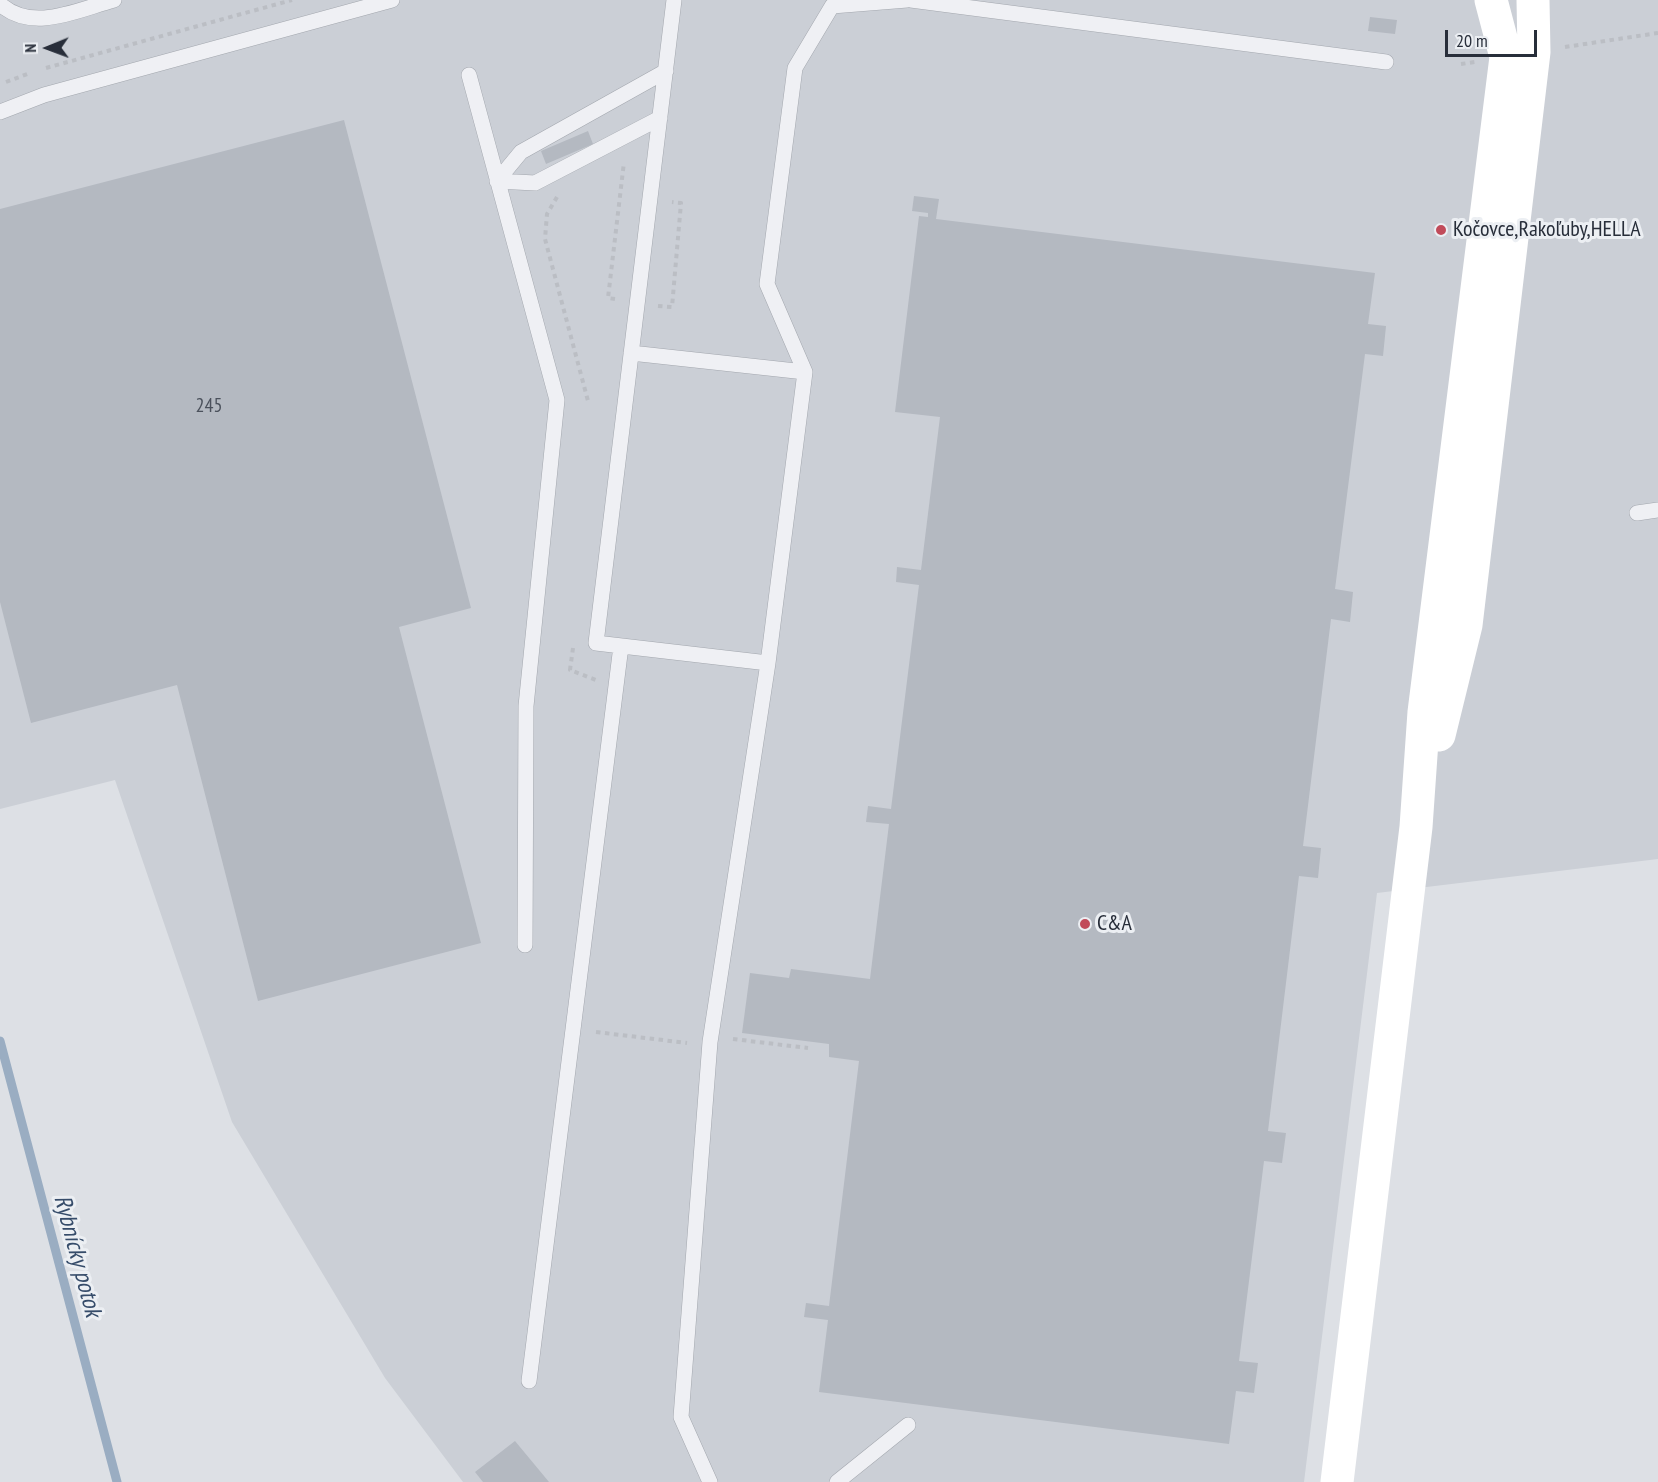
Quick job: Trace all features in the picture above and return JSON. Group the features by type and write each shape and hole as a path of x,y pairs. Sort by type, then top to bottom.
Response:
{"main road":[{"path":"1337,1482 1416,827 1424,712 1506,57 1491,0"},
{"path":"1416,827 1466,625 1534,52 1533,0"}],"lane":[{"path":"0,4 12,15 41,20 114,0"},
{"path":"0,112 44,95 392,0"},
{"path":"674,0 596,643 768,663"},
{"path":"710,1482 681,1417 710,1042 768,663 805,372 767,284 795,68 832,6 909,0 1386,62"},
{"path":"497,181 521,152 666,72"},
{"path":"469,75 557,400 526,706 525,945"},
{"path":"497,181 535,183 660,118"},
{"path":"631,353 805,372"},
{"path":"1637,513 1658,510"},
{"path":"529,1381 621,646"},
{"path":"837,1482 908,1425"}],"path":[{"path":"0,85 81,57 292,0"},
{"path":"1555,49 1658,33"},
{"path":"614,160 625,162 608,298 616,299"},
{"path":"559,195 547,214 545,239 588,401"}],"shaded area":[{"path":"0,0 1658,0 1658,859 1377,893 1304,1482 463,1482 385,1378 232,1122 115,780 0,809"}],"building":[{"path":"1370,17 1397,20 1395,34 1368,31"},
{"path":"344,120 471,608 399,627 481,943 258,1001 177,685 31,723 0,602 0,209"},
{"path":"588,131 593,144 546,164 541,151"},
{"name":"C&A","path":"914,196 939,199 936,219 1375,273 1368,324 1386,326 1383,356 1365,354 1335,589 1353,592 1350,622 1331,619 1303,846 1321,848 1318,878 1299,876 1268,1131 1286,1133 1282,1163 1264,1161 1239,1361 1258,1363 1254,1393 1236,1391 1229,1444 819,1392 828,1320 804,1317 806,1303 829,1306 859,1061 829,1057 829,1044 742,1033 750,973 789,978 791,969 870,979 889,824 866,822 868,806 891,809 919,585 896,582 897,567 921,570 940,417 895,412 919,216 928,217 928,213 912,211"},
{"path":"515,1441 549,1482 483,1482 475,1472"}],"waterway":[{"name":"Rybnícky potok","path":"0,1041 117,1482"}],"place":[{"name":"Kočovce,Rakoľuby,HELLA","path":"1441,230"},
{"name":"C&A","path":"1085,924"}]}
